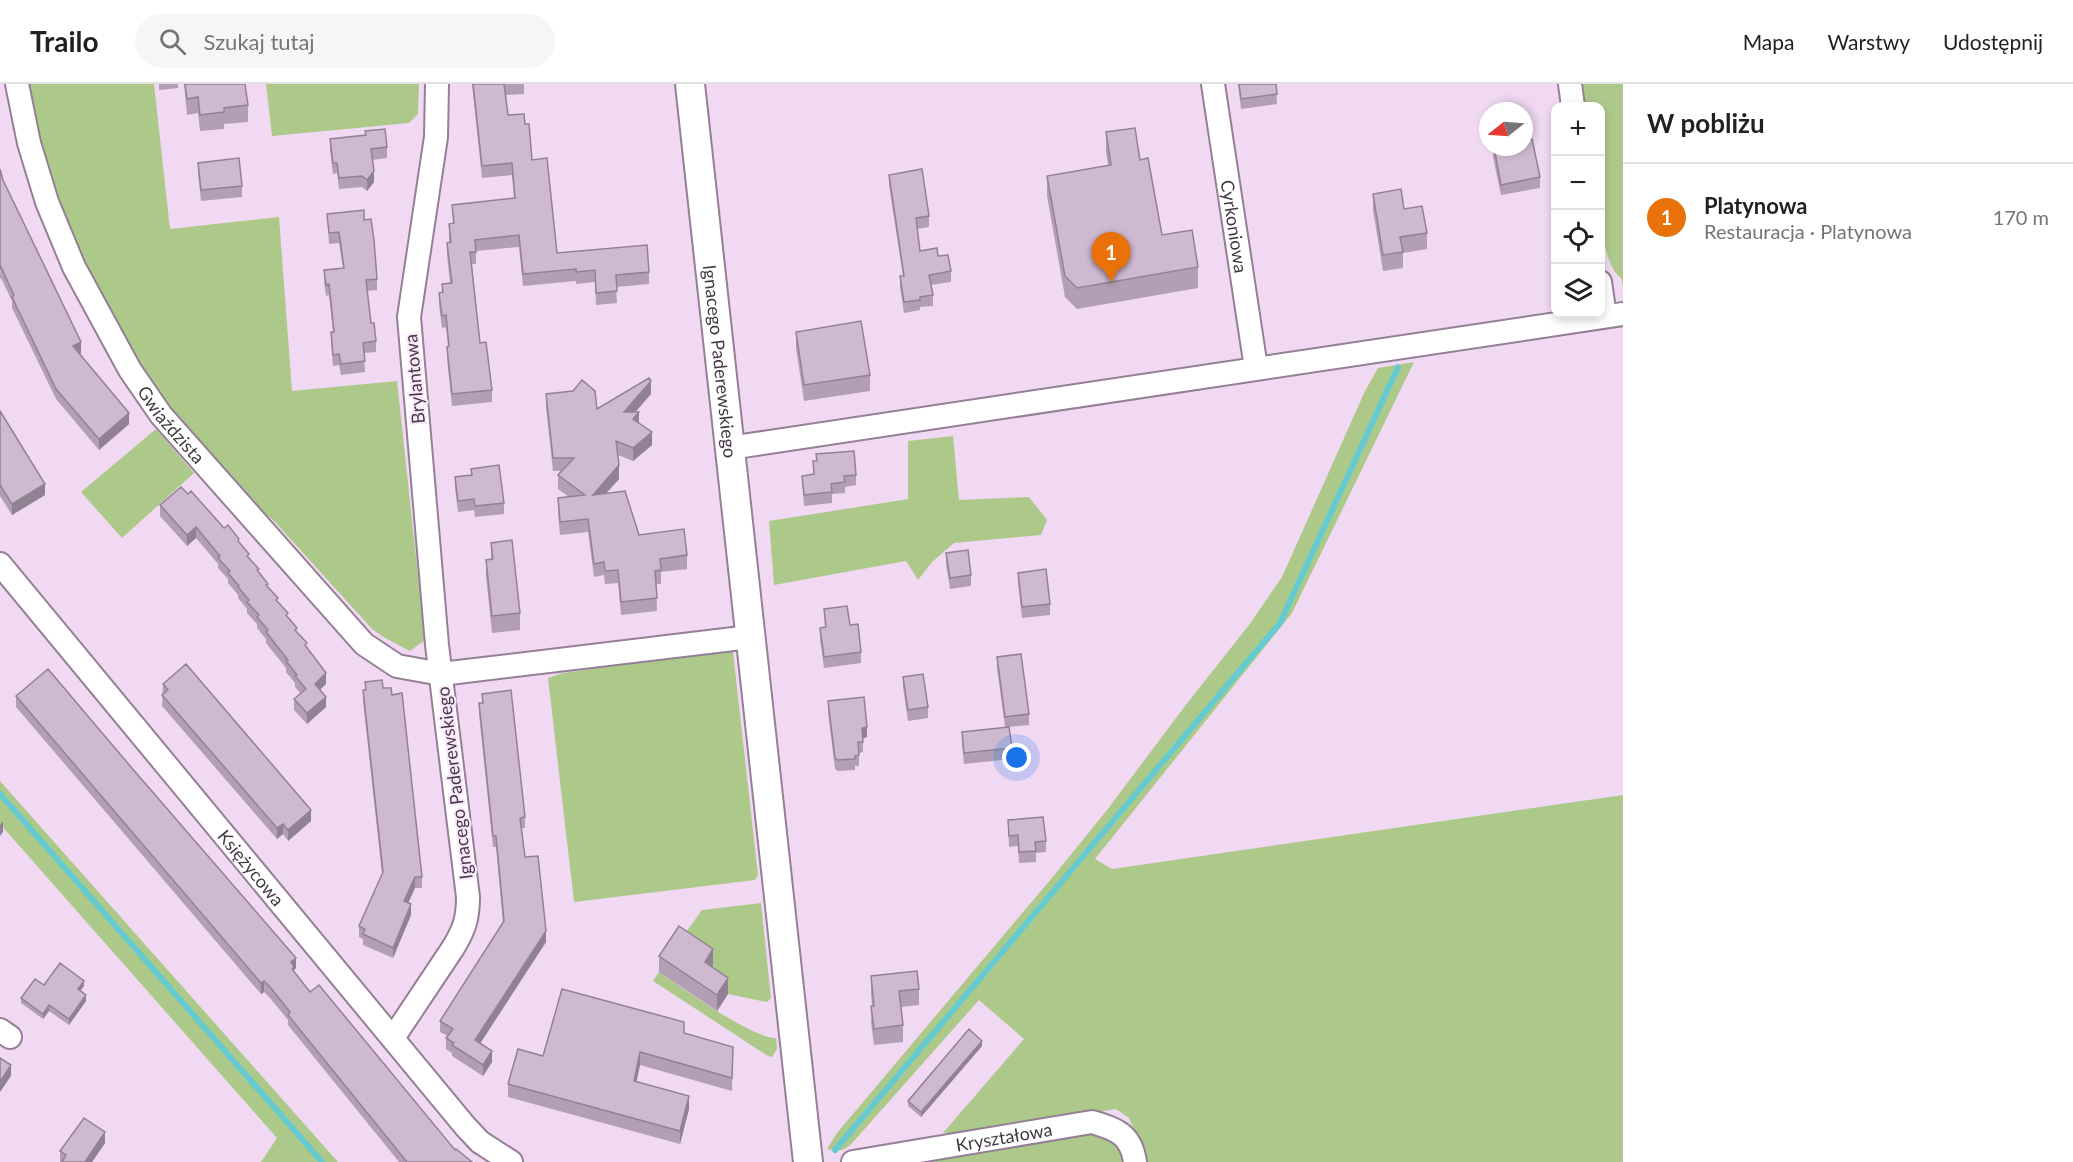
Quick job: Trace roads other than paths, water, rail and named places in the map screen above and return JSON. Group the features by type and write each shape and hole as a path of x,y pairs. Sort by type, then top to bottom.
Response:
{"street":[{"name":"Gwiaździsta","path":"17,84 30,143 47,202 75,267 130,370 161,415 364,644 397,666 441,674"},
{"name":"Brylantowa","path":"437,84 436,137 409,317 436,645 441,674"},
{"name":"Ignacego Paderewskiego","path":"690,84 808,1162"},
{"name":"Cyrkoniowa","path":"1213,84 1256,368"},
{"path":"1570,84 1572,102"},
{"path":"729,448 1614,315 1605,294"},
{"name":"Księżycowa","path":"0,564 465,1126 480,1142 511,1162"},
{"name":"Ignacego Paderewskiego","path":"393,1038 453,948 468,915 441,674 750,638"},
{"name":"Kryształowa","path":"853,1162 1092,1122 1119,1130 1134,1151 1135,1162"}],"waterway":[{"path":"835,1150 1280,623 1398,367"},
{"path":"0,794 322,1162"}],"place":[{"name":"Platynowa","path":"1111,282"}]}
